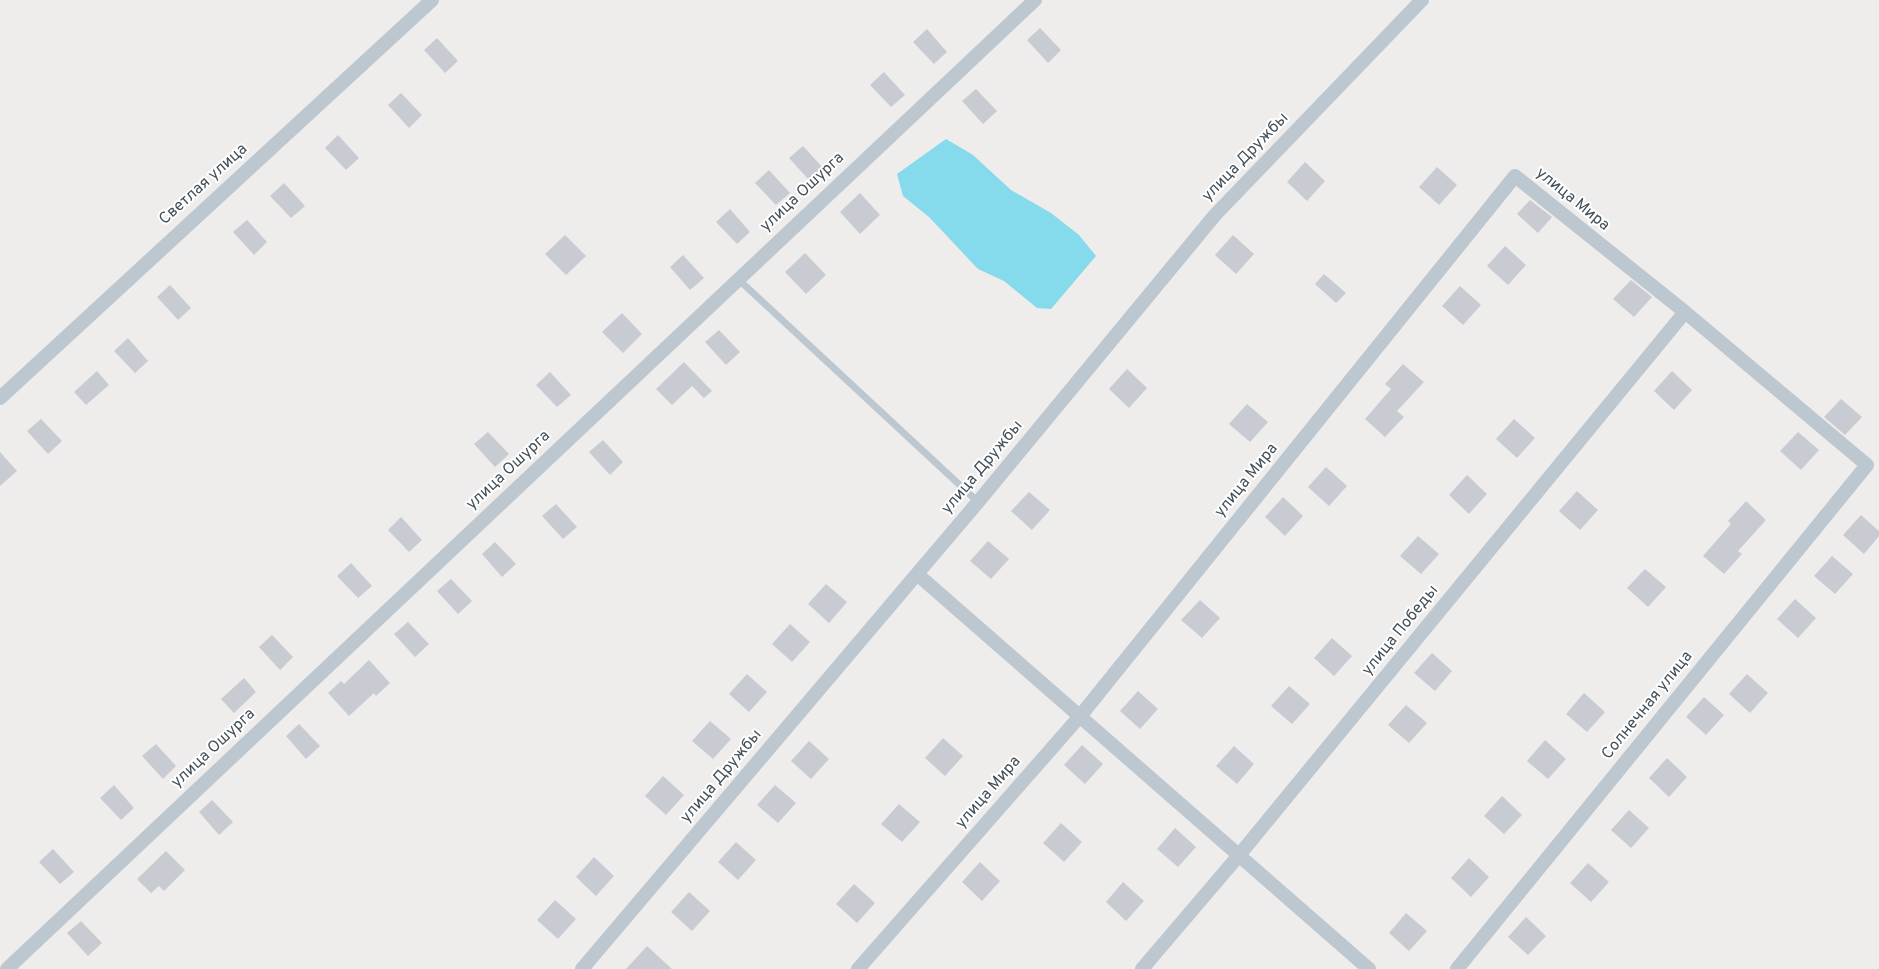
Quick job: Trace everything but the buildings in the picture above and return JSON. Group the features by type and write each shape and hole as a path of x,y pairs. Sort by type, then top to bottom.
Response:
{"street":[{"name":"Светлая улица","path":"0,398 432,0"},
{"name":"улица Ошурга","path":"8,969 737,279 1035,0"},
{"name":"улица Дружбы","path":"582,969 978,502 1215,215 1422,0"},
{"name":"улица Мира","path":"858,969 1080,715 1515,176 1685,312"},
{"name":"Солнечная улица","path":"1457,969 1867,465 1685,312"},
{"name":"улица Победы","path":"1142,969 1240,854 1685,312"},
{"path":"917,574 1240,854 1369,969"}],"lane":[{"path":"737,279 978,502"}],"water":[{"path":"946,139 973,155 1011,190 1051,213 1079,235 1096,256 1051,309 1037,308 1004,281 978,269 929,217 903,196 897,174"}]}
